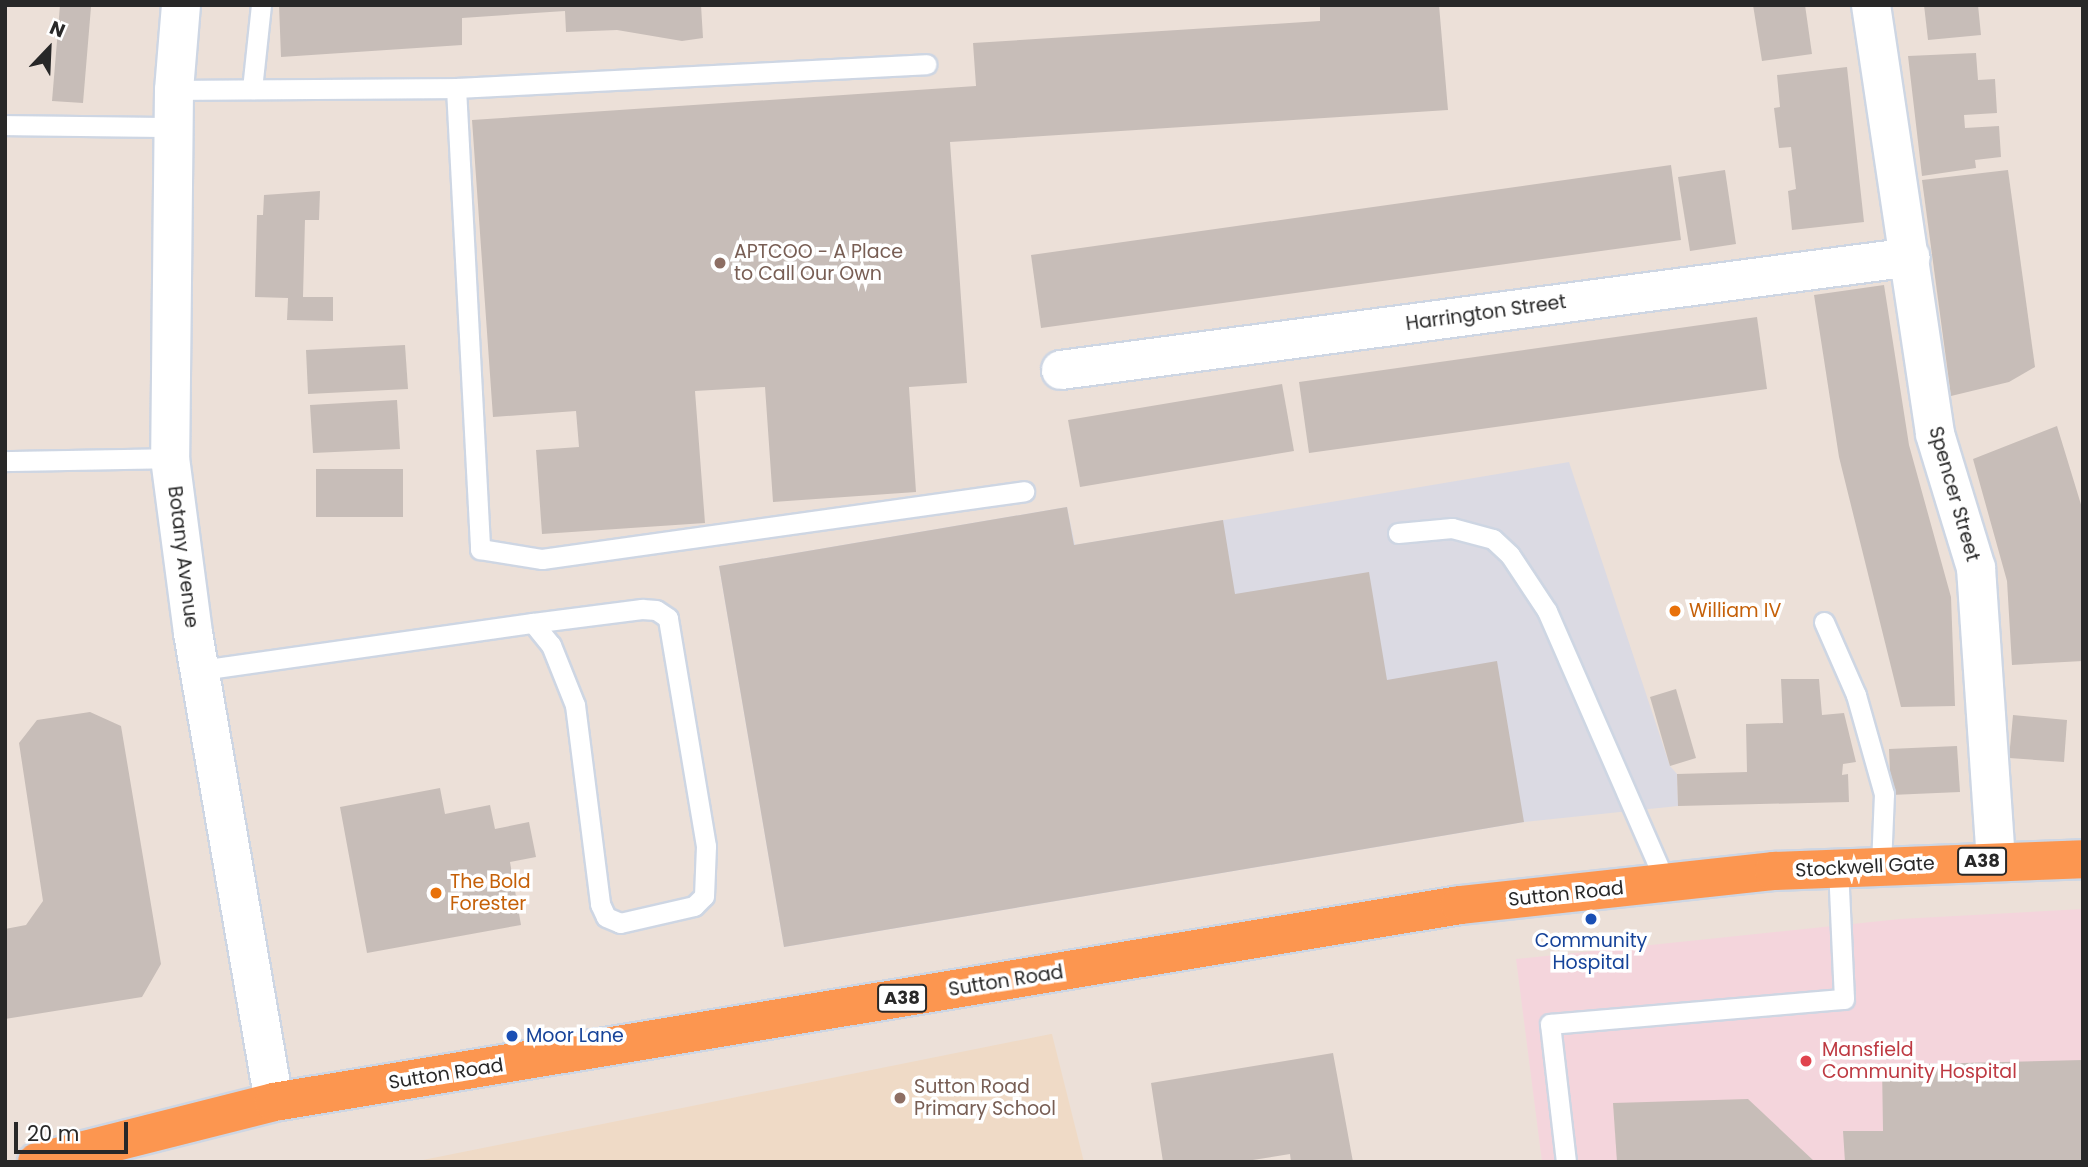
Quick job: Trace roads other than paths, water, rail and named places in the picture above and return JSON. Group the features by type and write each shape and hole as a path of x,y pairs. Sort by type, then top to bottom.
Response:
{"highway":[{"name":"Stockwell Gate","path":"1774,872 1881,865 2083,859"},
{"name":"Sutton Road","path":"37,1162 274,1102 1460,905 1774,872"}],"street":[{"name":"Botany Avenue","path":"181,5 174,90 170,458 201,670 274,1102"},
{"name":"Spencer Street","path":"1871,5 1911,257 1935,434 1976,568 1996,861"},
{"name":"Harrington Street","path":"1061,370 1911,257"}],"lane":[{"path":"252,89 261,5"},
{"path":"174,90 456,88 926,64"},
{"path":"456,88 480,549 542,559 1024,491"},
{"path":"5,124 174,127"},
{"path":"5,461 170,458"},
{"path":"1398,533 1452,528 1493,540 1510,555 1547,611 1666,883"},
{"path":"201,670 533,623 642,609 656,610 668,618 706,846 704,896 694,906 620,923 606,917 600,904 575,705 551,645 533,623"},
{"path":"1824,622 1856,695 1885,794 1881,865"},
{"path":"1566,1162 1550,1024 1844,999 1838,868"}],"place":[{"name":"APTCOO - A Place to Call Our Own","path":"720,263"},
{"name":"William IV","path":"1675,611"},
{"name":"The Bold Forester","path":"436,893"},
{"name":"Community Hospital","path":"1591,919"},
{"name":"Moor Lane","path":"512,1036"},
{"name":"Mansfield Community Hospital","path":"1806,1061"},
{"name":"Sutton Road Primary School","path":"900,1098"}]}
